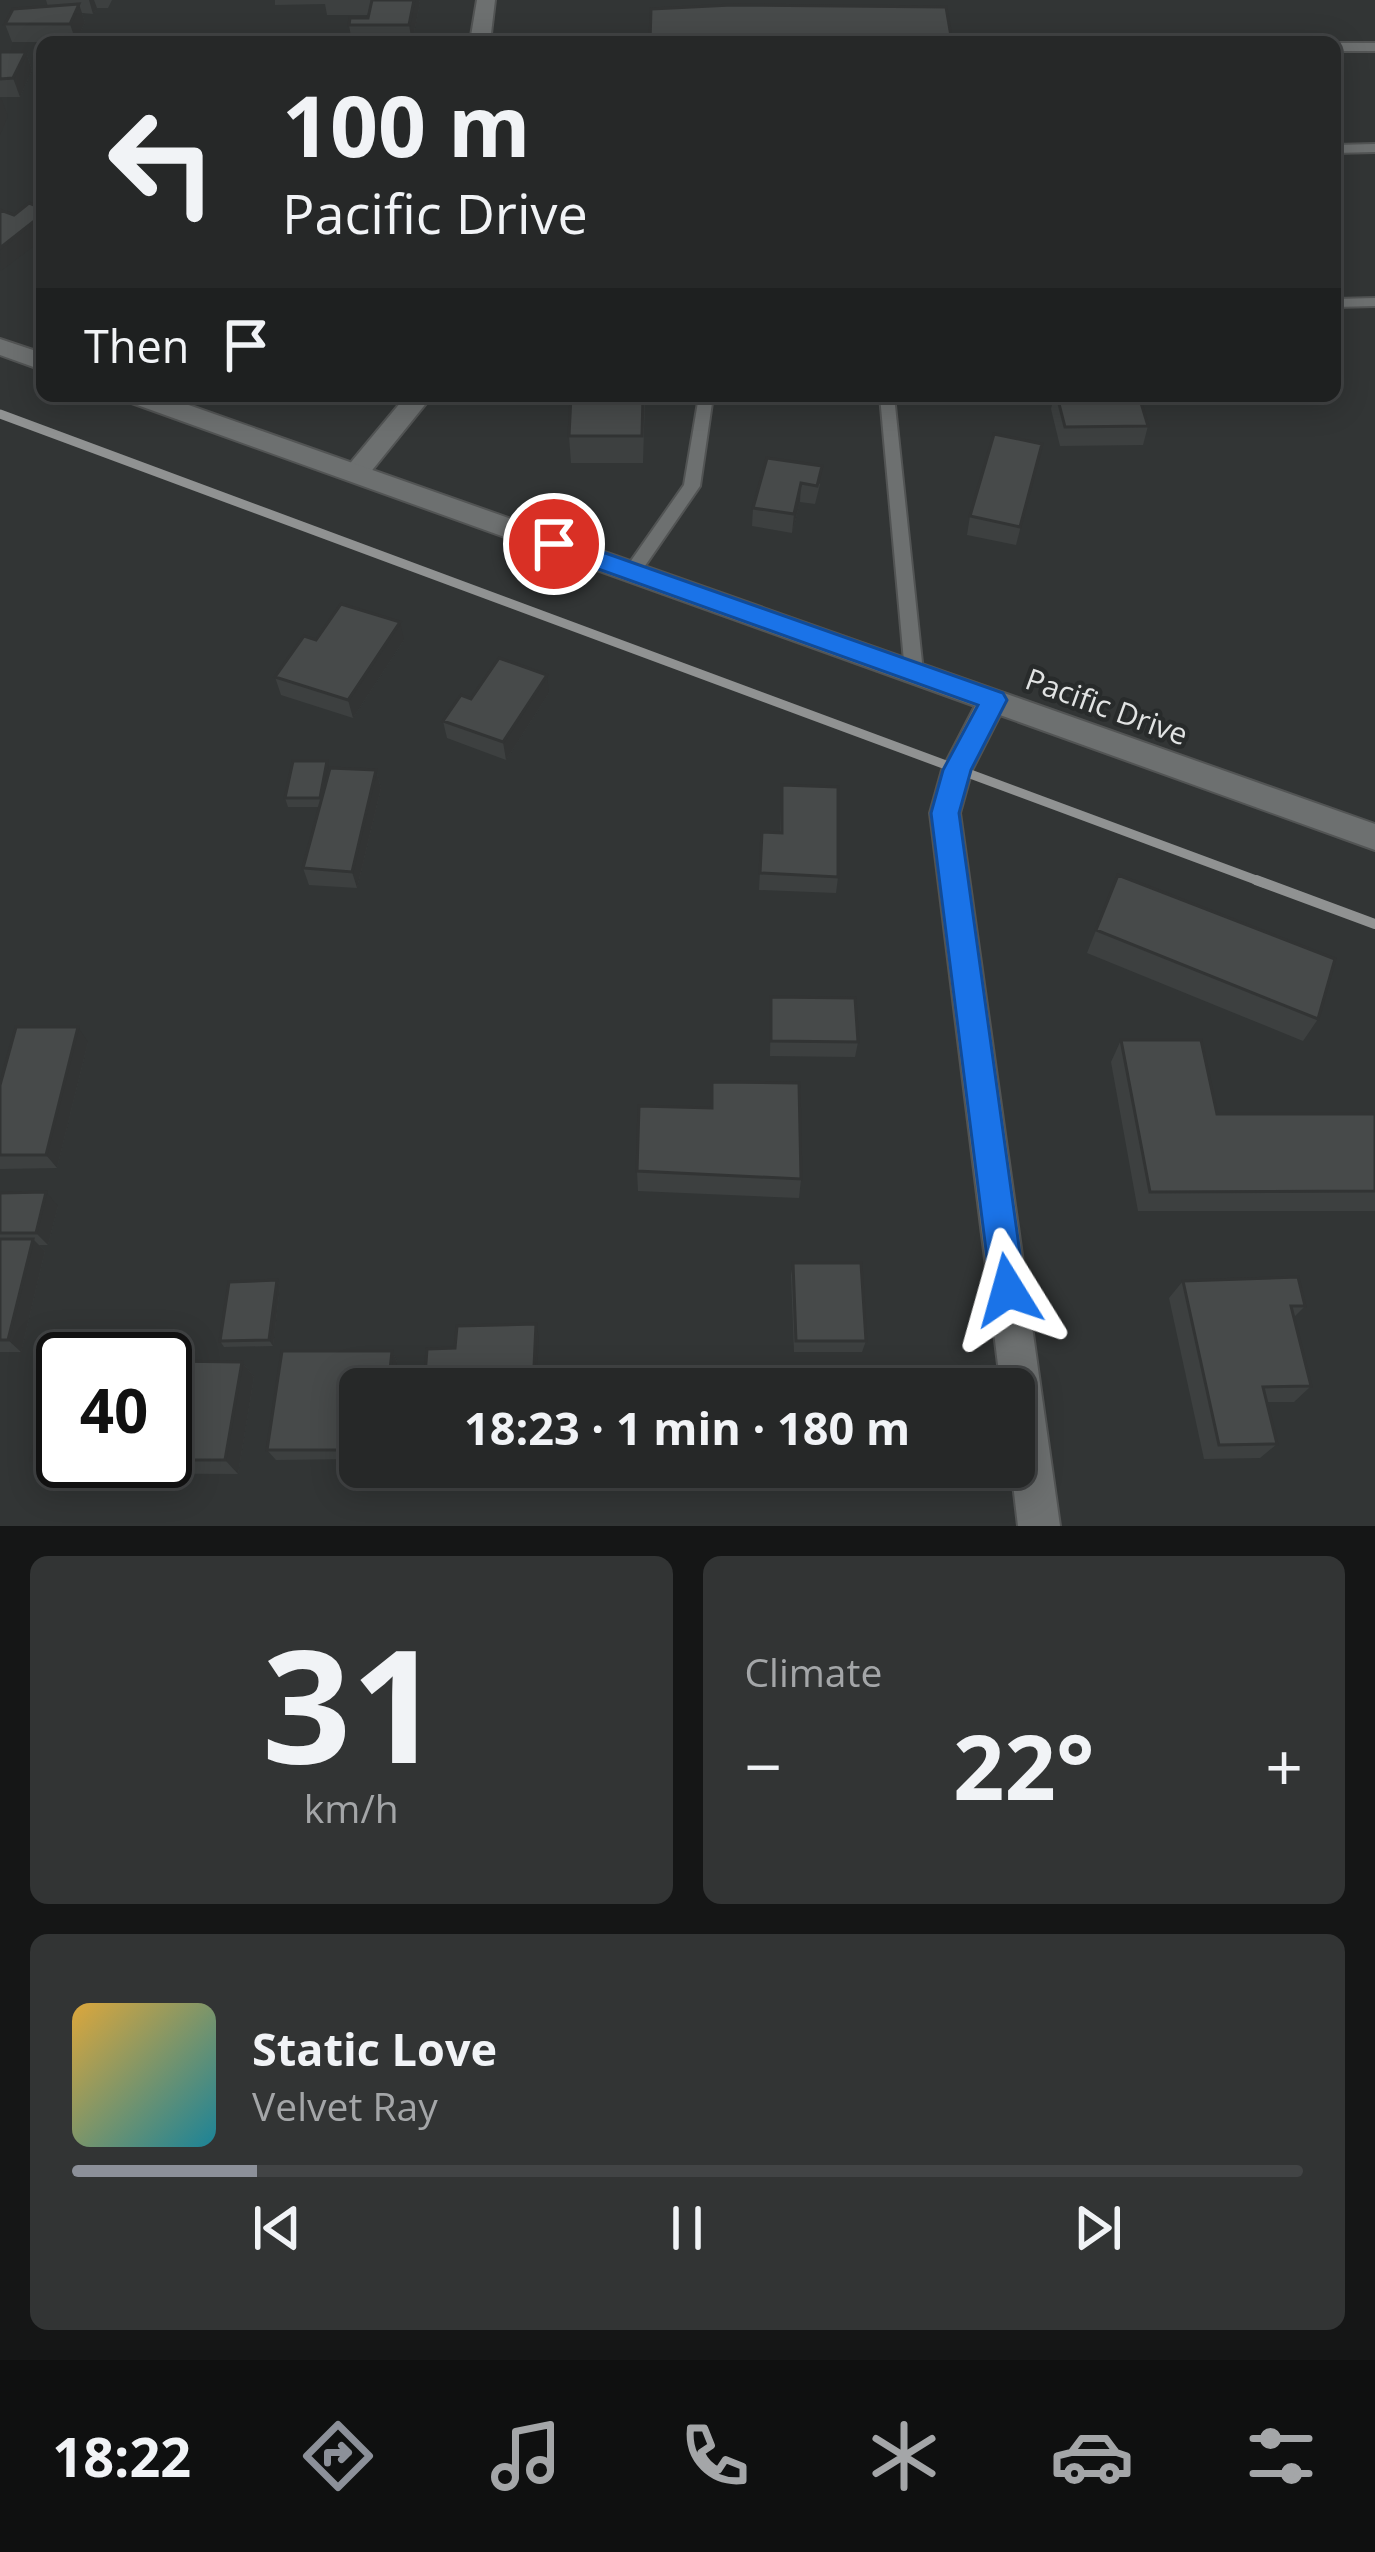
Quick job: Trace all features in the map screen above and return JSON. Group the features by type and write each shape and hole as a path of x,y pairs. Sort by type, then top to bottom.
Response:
{"street":[{"path":"481,36 486,0"},
{"path":"0,347 36,360"},
{"name":"Pacific Drive","path":"155,402 1375,837"},
{"path":"356,473 415,402"},
{"path":"994,700 957,770 945,813 1039,1526"}],"lane":[{"path":"1341,47 1375,46"},
{"path":"1341,149 1375,148"},
{"path":"1341,303 1375,302"},
{"path":"632,572 692,486 705,402"},
{"path":"888,402 914,672"}],"building":[{"path":"372,0 414,0 409,25 349,25 350,18 368,18"},
{"path":"79,4 70,24 5,24 13,9"},
{"path":"946,7 951,36 650,36 651,9"},
{"path":"0,52 26,52 13,78 0,79"},
{"path":"29,203 36,206 36,220 0,248 0,210 14,215"},
{"path":"571,402 643,402 642,436 569,436"},
{"path":"1059,402 1141,402 1148,426 1065,427"},
{"path":"994,434 1042,444 1020,527 970,516"},
{"path":"767,458 822,466 817,486 801,483 794,514 753,508"},
{"path":"341,604 400,622 348,700 275,677 304,636 316,640"},
{"path":"499,658 547,675 503,742 443,721 461,695 471,699"},
{"path":"293,761 327,761 320,798 285,798"},
{"path":"330,768 376,770 352,872 303,868"},
{"path":"782,785 838,787 838,877 760,873 762,832 782,833"},
{"path":"1118,875 1335,959 1318,1019 1096,930"},
{"path":"771,997 855,998 858,1042 771,1041"},
{"path":"16,1027 78,1027 46,1155 0,1155 0,1085"},
{"path":"1121,1040 1201,1040 1217,1114 1375,1114 1375,1191 1150,1192"},
{"path":"712,1082 799,1083 801,1179 637,1171 639,1106 712,1108"},
{"path":"46,1192 36,1233 0,1233 0,1193"},
{"path":"0,1239 33,1239 8,1340 0,1340"},
{"path":"793,1263 861,1263 866,1341 796,1341"},
{"path":"1298,1277 1305,1306 1291,1306 1311,1386 1263,1387 1277,1444 1219,1445 1183,1281"},
{"path":"277,1280 269,1340 220,1341 229,1282"},
{"path":"536,1324 534,1368 426,1368 427,1349 455,1348 457,1326"},
{"path":"282,1351 392,1351 390,1368 339,1368 339,1450 267,1450"},
{"path":"192,1361 242,1362 225,1460 192,1460"}],"railway":[{"path":"0,414 1264,883"},
{"path":"1256,880 1375,924"}],"route":[{"path":"554,544 994,700 957,770 945,813 1008,1290"}]}
